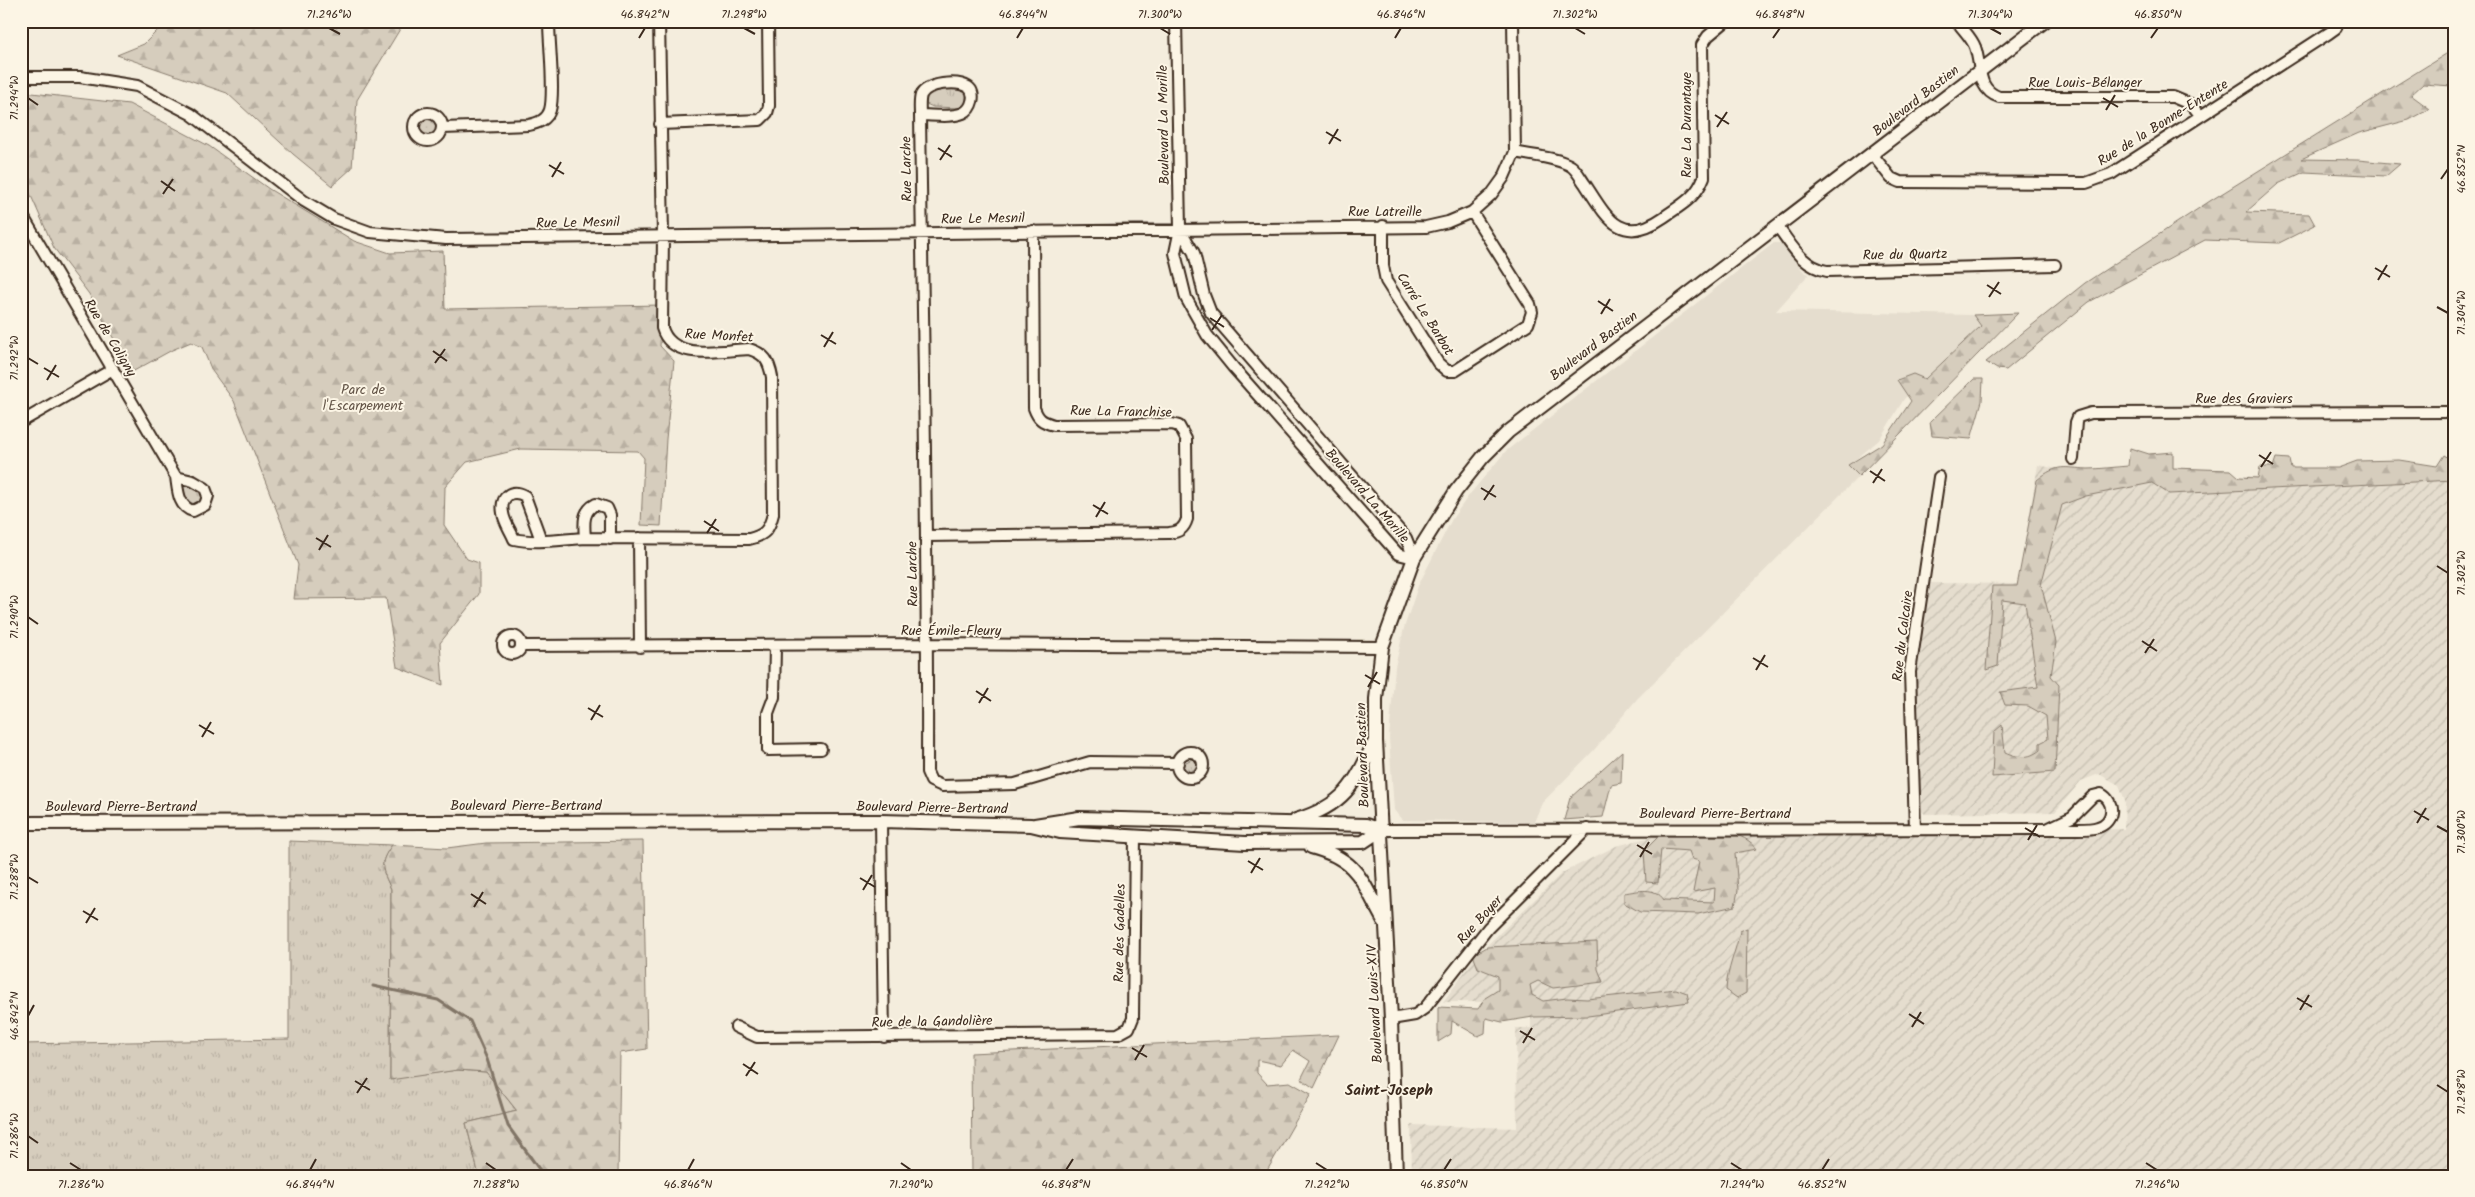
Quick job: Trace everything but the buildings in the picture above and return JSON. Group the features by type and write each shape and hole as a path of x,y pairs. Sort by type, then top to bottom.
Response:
{"main road":[{"name":"Boulevard Bastien","path":"1381,830 1376,741 1376,699 1382,647 1414,558 1456,491 1483,457 1508,432 2046,21"},
{"path":"1284,824 1318,813 1348,791 1376,741"},
{"name":"Boulevard Pierre-Bertrand","path":"21,823 881,821 1031,825 1079,818 1366,825 1381,830"},
{"name":"Boulevard Pierre-Bertrand","path":"1031,825 1060,832 1245,843 1363,842 1381,830"},
{"name":"Boulevard Louis-XIV","path":"1381,830 1391,1019 1396,1176"},
{"path":"1294,843 1330,852 1349,862 1361,879 1386,925"}],"street":[{"path":"442,128 529,125 541,122 550,111 552,98 548,22 645,21"},
{"name":"Rue Monfet","path":"639,538 749,539 766,533 773,514 772,377 770,365 759,352 749,349 682,350 665,339 662,328 663,235 659,21"},
{"path":"660,124 760,120 767,113 769,106 768,21"},
{"name":"Boulevard La Morille","path":"1176,21 1180,229 1175,253 1186,298 1207,335 1398,554 1414,558"},
{"name":"Rue Latreille","path":"1180,229 1426,227 1448,222 1472,212 1491,195 1504,177 1515,152 1513,21"},
{"name":"Rue La Durantaye","path":"1515,152 1563,162 1573,168 1607,218 1614,225 1634,229 1653,225 1694,196 1702,182 1702,46 1708,36 1726,21"},
{"name":"Rue Louis-Bélanger","path":"1957,21 1975,46 1984,88 1999,97 2173,97 2192,105 2200,115"},
{"name":"Rue de la Bonne-Entente","path":"1872,154 1891,178 1900,182 2086,183 2111,174 2329,33 2336,28 2338,21"},
{"name":"Rue Le Mesnil","path":"21,77 80,77 137,86 190,114 304,200 334,219 370,232 446,239 1180,229"},
{"name":"Rue Larche","path":"920,115 965,112 971,106 973,98 970,89 965,85 933,85 925,90 920,97 920,115 921,233 928,644 928,772 931,781 942,786 1014,784 1090,762 1178,763"},
{"name":"Carré Le Barbot","path":"1382,226 1383,266 1386,281 1438,364 1447,370 1455,370 1528,324 1532,312 1530,304 1472,212"},
{"name":"Rue de Coligny","path":"21,213 176,477"},
{"name":"Rue du Quartz","path":"1777,226 1804,262 1816,269 1827,271 2055,265"},
{"name":"Boulevard La Morille","path":"1180,229 1194,254 1204,295 1211,313 1406,538 1414,558"},
{"name":"Rue La Franchise","path":"926,536 1169,533 1180,530 1185,526 1187,519 1186,439 1179,426 1172,424 1054,425 1043,423 1038,417 1034,408 1033,231"},
{"path":"21,422 113,369"},
{"name":"Rue des Graviers","path":"2073,458 2078,417 2091,413 2454,412"},
{"name":"Rue du Calcaire","path":"1915,828 1910,672 1939,477"},
{"path":"542,540 526,496 512,492 506,496 503,504 503,514 514,539 532,543 542,540 639,538 640,647"},
{"path":"585,538 586,514 590,507 596,504 607,508 610,515 610,538"},
{"name":"Rue Émile-Fleury","path":"521,646 775,647 928,644 1382,647"},
{"path":"775,647 774,697 768,713 768,750 821,749"},
{"name":"Boulevard Pierre-Bertrand","path":"1381,830 2048,828 2099,827 2111,816 2113,807 2106,797 2101,794 2093,796 2072,817 2048,828"},
{"path":"881,821 884,1036"},
{"name":"Rue Boyer","path":"1391,1019 1415,1015 1425,1008 1488,928 1587,829"},
{"name":"Rue des Gadelles","path":"1129,1028 1133,1018 1135,837"},
{"name":"Rue de la Gandolière","path":"736,1027 757,1037 1118,1034 1129,1028"}],"shaded area":[{"path":"1774,243 1781,243 1804,272 1809,274 1776,311 1973,315 1981,326 1904,399 1879,440 1849,465 1859,476 1637,699 1594,750 1542,803 1534,822 1402,820 1394,810 1389,738 1395,667 1404,628 1418,586 1452,519 1506,451"},
{"path":"2038,465 2097,477 2454,476 2454,1176 1412,1176 1411,1125 1517,1128 1516,1028 1531,1028 1531,1002 1443,1002 1476,956 1562,873 1616,846 1659,835 2124,829 2125,800 2119,785 2099,774 2081,781 2055,812 1925,814 1919,809 1915,672 1929,583 2018,584"}],"green space":[{"path":"167,21 414,21 403,24 357,100 352,168 332,186 293,154 227,93 117,55 144,44"},
{"path":"2454,49 2452,86 2423,84 2411,95 2430,109 2409,120 2359,133 2301,159 2358,160 2400,164 2386,176 2304,172 2278,184 2246,212 2309,214 2315,225 2279,243 2205,240 2089,302 2006,370 1997,369 1986,362 2085,283 2210,201"},
{"path":"947,89 963,89 966,94 966,103 961,108 933,107 926,104 926,100 932,93"},
{"name":"Parc de l'Escarpement","path":"23,92 129,104 209,146 269,189 354,241 390,253 443,251 445,309 662,305 660,346 674,361 666,439 661,526 641,525 644,458 638,451 521,449 467,462 445,487 444,525 467,559 479,563 479,594 440,643 443,685 397,667 386,598 294,599 298,565 234,401 212,371 202,347 191,342 132,372 89,294 54,248 25,182"},
{"path":"426,114 434,115 446,128 434,139 427,141 419,138 414,128 416,119"},
{"path":"2018,313 1859,476 1848,465 1882,444 1911,401 1897,380 1913,374 1925,379 1981,326 1973,315"},
{"path":"1974,379 1983,379 1982,401 1971,439 1932,436 1930,422"},
{"path":"2130,448 2149,454 2173,452 2173,468 2231,470 2239,477 2258,478 2260,467 2273,467 2276,458 2289,459 2291,468 2338,468 2357,461 2399,460 2437,466 2444,455 2454,461 2454,480 2169,494 2152,483 2086,496 2062,505 2041,585 2056,642 2051,676 2059,685 2055,772 1992,777 1994,732 2002,725 2005,752 2014,755 2023,757 2032,755 2040,750 2040,743 2048,739 2046,716 2028,706 2005,705 2000,692 2038,687 2025,603 2002,600 1998,666 1986,670 1992,586 2017,586 2037,480 2050,471 2061,468 2093,469 2128,466"},
{"path":"183,482 200,489 204,496 203,501 196,505 188,501 181,484"},
{"path":"1622,751 1621,783 1611,785 1603,817 1564,820 1570,798"},
{"path":"1194,758 1199,763 1195,772 1190,772 1180,765"},
{"path":"1697,832 1730,834 1745,838 1757,849 1735,853 1738,890 1735,906 1698,914 1640,912 1624,903 1624,893 1646,890 1656,893 1664,900 1714,902 1715,888 1693,892 1699,861 1692,859 1689,851 1661,849 1658,883 1646,882 1644,851 1659,836"},
{"path":"289,841 392,845 383,862 385,876 391,889 390,1079 458,1070 486,1072 517,1111 466,1123 479,1176 21,1176 21,1044 289,1039"},
{"path":"643,841 647,1049 620,1053 618,1176 479,1176 466,1123 517,1111 486,1072 458,1070 390,1080 391,889 383,867 385,857 392,845 447,848 486,843"},
{"path":"1747,928 1746,993 1737,998 1726,990 1727,982 1740,931"},
{"path":"1597,942 1598,969 1603,982 1553,988 1538,981 1530,985 1532,995 1543,1001 1567,998 1587,999 1676,989 1687,993 1689,1002 1588,1016 1533,1017 1502,1022 1486,1018 1485,1033 1478,1036 1452,1021 1451,1034 1438,1042 1438,1007 1478,1009 1485,998 1498,990 1498,976 1478,968 1473,955 1487,947"},
{"path":"1339,1035 1314,1088 1301,1079 1310,1061 1293,1050 1281,1065 1257,1060 1257,1073 1267,1084 1290,1082 1311,1094 1264,1176 972,1176 971,1053"}],"waterway":[{"path":"373,986 438,1000 470,1021 487,1059 508,1126 544,1176"}],"district":[{"name":"Saint-Joseph","path":"1389,1091"}]}
